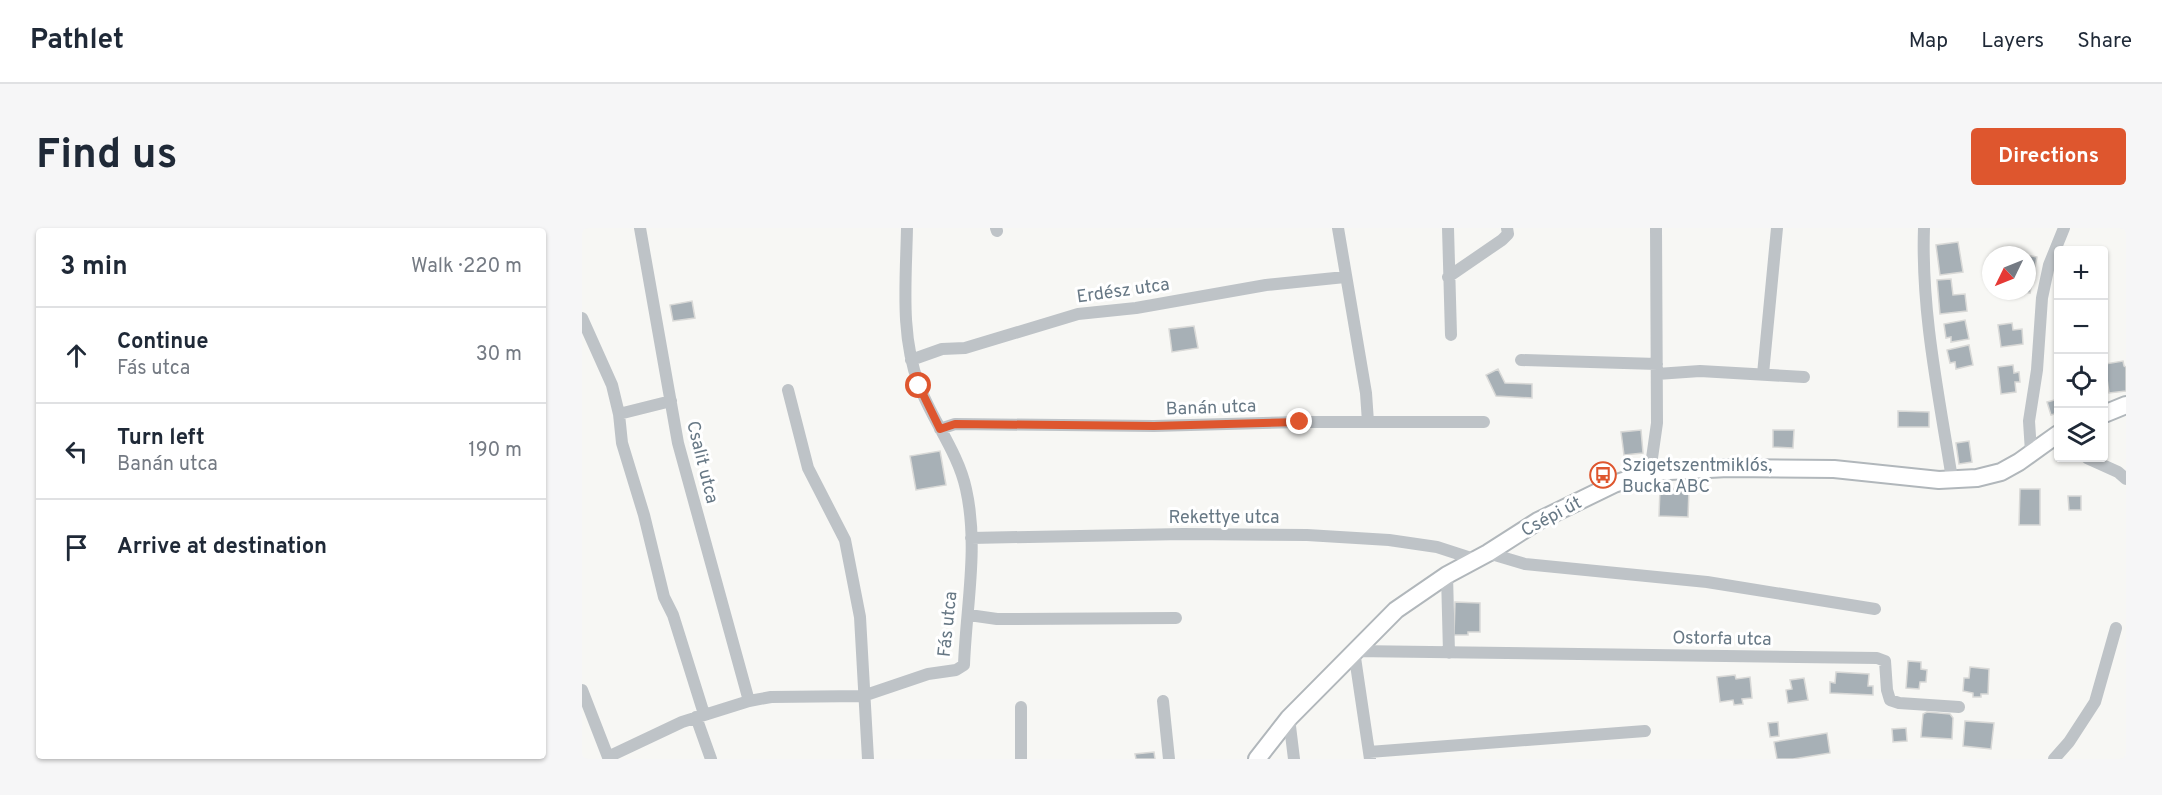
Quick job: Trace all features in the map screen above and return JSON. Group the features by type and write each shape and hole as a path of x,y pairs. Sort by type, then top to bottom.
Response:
{"street":[{"name":"Csalit utca","path":"640,228 678,443 749,702"},
{"name":"Fás utca","path":"585,710 608,757 623,754 682,722 749,702 771,697 863,696 928,674 956,670 963,665 965,629 969,615 971,538 966,488 919,386 911,360 905,325 907,228"},
{"path":"1338,228 1366,393 1368,422"},
{"path":"1448,228 1451,335"},
{"path":"1448,277 1502,240 1508,234 1508,228"},
{"path":"1650,472 1657,423 1656,228"},
{"path":"1763,374 1777,228"},
{"path":"1924,228 1925,298 1952,479"},
{"path":"2031,452 2029,420 2037,370 2042,298 2049,266 2064,228"},
{"name":"Erdész utca","path":"911,360 942,349 965,348 1078,314 1136,309 1266,285 1345,277"},
{"path":"582,318 612,385 619,414 622,443 644,515 664,597 673,615 711,759"},
{"path":"1521,360 1804,377"},
{"path":"788,390 808,468 845,540 860,617 868,759"},
{"path":"619,414 671,401"},
{"path":"2108,412 2126,405"},
{"name":"Banán utca","path":"940,429 955,424 1154,426 1484,422"},
{"name":"Csépi út","path":"1257,759 1289,718 1396,610 1447,575 1538,521 1614,484 1650,472 1728,468 1834,469 1939,480 1977,478 2001,472 2054,439"},
{"path":"2095,462 2118,472 2126,479"},
{"name":"Rekettye utca","path":"971,538 1183,534 1306,535 1389,540 1428,545 1525,564 1707,582 1875,609"},
{"path":"1447,575 1449,653"},
{"path":"969,615 997,619 1176,618"},
{"path":"2054,759 2069,742 2095,702 2116,628"},
{"path":"1354,651 1370,755 1646,731"},
{"name":"Ostorfa utca","path":"1354,651 1877,658 1885,661 1890,700 1899,703 1959,707"},
{"path":"582,690 585,710"},
{"path":"1163,701 1169,759"},
{"path":"1021,707 1021,759"},
{"path":"1289,718 1294,759"}],"building":[{"path":"1958,242 1963,272 1940,275 1936,245"},
{"path":"1951,279 1953,295 1965,294 1967,311 1940,314 1937,280"},
{"path":"692,301 695,318 673,321 670,305"},
{"path":"1965,320 1969,339 1951,342 1951,337 1946,338 1944,324"},
{"path":"2012,323 2013,330 2022,329 2023,344 2001,347 1998,325"},
{"path":"1194,326 1198,348 1172,352 1169,329"},
{"path":"1969,345 1973,365 1956,369 1955,362 1950,363 1947,350"},
{"path":"2123,361 2126,367 2126,391 2109,393 2108,364"},
{"path":"2013,365 2014,373 2019,372 2020,382 2015,382 2016,392 2001,394 1998,367"},
{"path":"1498,369 1505,383 1532,384 1532,398 1496,396 1486,375"},
{"path":"2054,400 2054,414 2051,415 2047,402"},
{"path":"1898,411 1929,412 1929,427 1898,427"},
{"path":"1641,430 1643,453 1624,455 1621,432"},
{"path":"1773,430 1794,430 1793,448 1773,447"},
{"path":"1969,441 1972,462 1959,464 1956,443"},
{"path":"940,451 946,485 916,490 910,456"},
{"path":"1660,488 1689,489 1688,517 1659,516"},
{"path":"2020,489 2040,489 2040,525 2019,525"},
{"path":"2068,496 2081,496 2081,510 2069,510"},
{"path":"1455,602 1480,603 1480,632 1454,635"},
{"path":"1908,661 1921,662 1921,669 1927,670 1926,682 1920,682 1919,689 1906,688"},
{"path":"1970,667 1989,669 1988,694 1973,697 1973,693 1963,691 1964,678 1969,678"},
{"path":"1836,672 1869,674 1868,686 1873,686 1873,695 1830,693 1830,682 1835,683"},
{"path":"1735,675 1736,679 1750,677 1752,698 1742,699 1743,704 1734,705 1733,700 1720,702 1717,677"},
{"path":"1804,678 1808,700 1788,703 1786,690 1792,689 1790,680"},
{"path":"1927,712 1950,714 1953,718 1952,739 1921,737 1923,714"},
{"path":"1965,721 1994,723 1991,749 1963,746"},
{"path":"1778,722 1779,736 1770,737 1768,723"},
{"path":"1906,728 1907,741 1893,742 1892,729"},
{"path":"1827,733 1830,753 1777,759 1774,742"},
{"path":"1154,752 1155,759 1136,759 1135,754"}],"place":[{"name":"Szigetszentmiklós, Bucka ABC","path":"1603,475"}],"route":[{"path":"919,386 940,429 955,424 1154,426 1300,422"}]}
